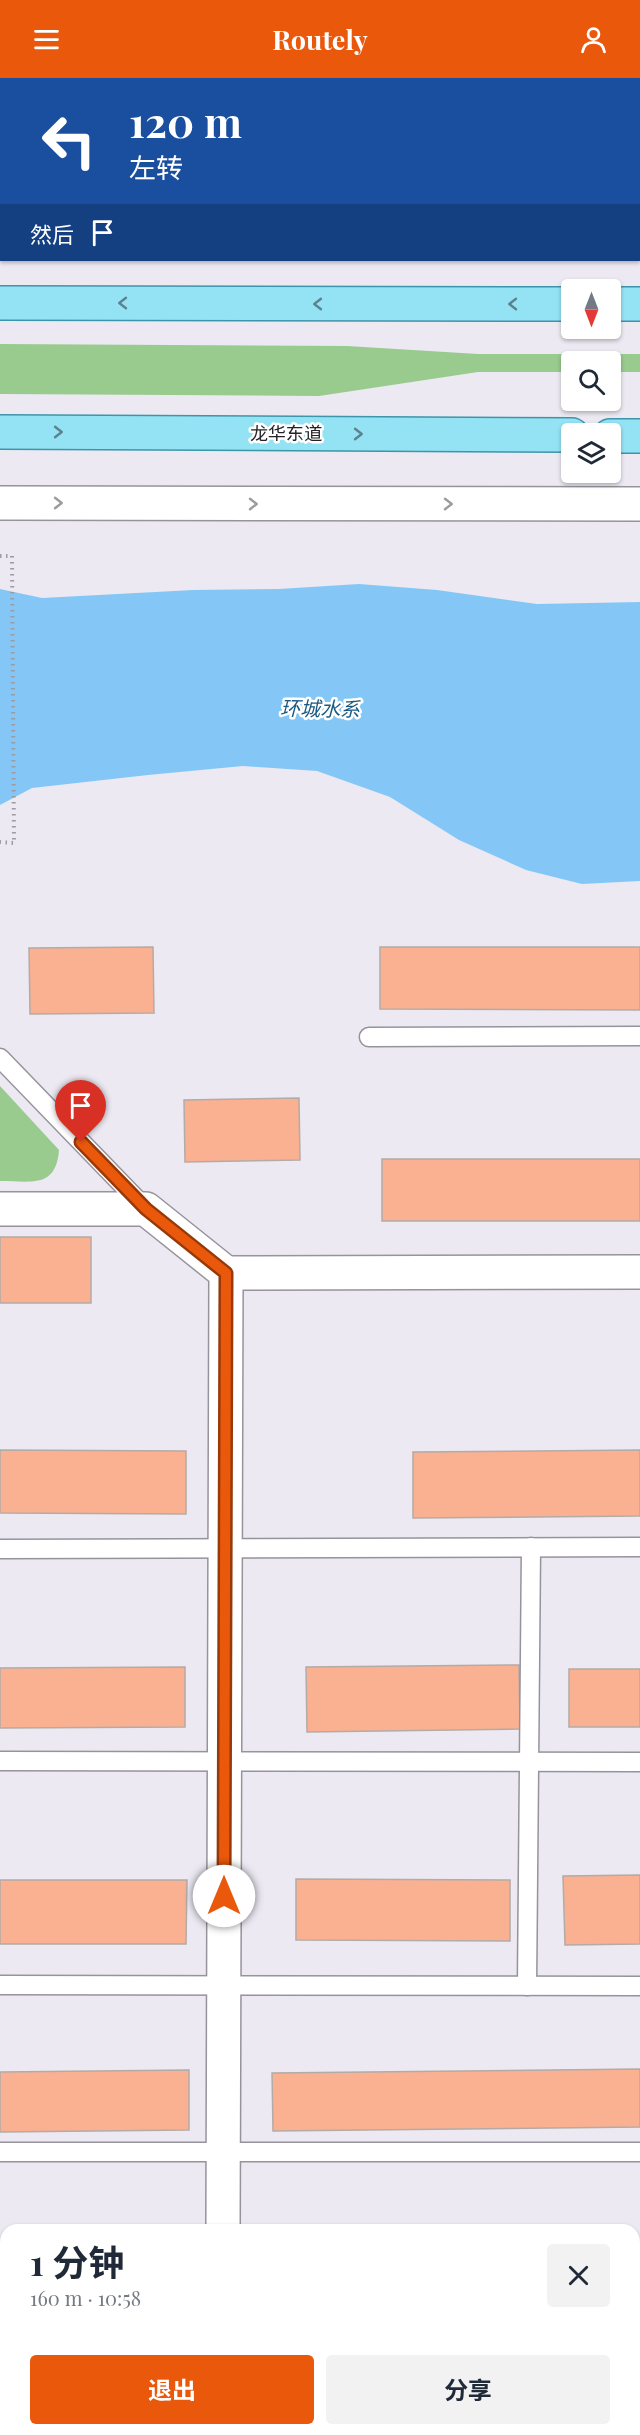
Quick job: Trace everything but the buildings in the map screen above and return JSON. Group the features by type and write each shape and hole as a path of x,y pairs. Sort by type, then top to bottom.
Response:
{"main road":[{"path":"0,303 561,304"},
{"path":"621,304 640,304"},
{"name":"龙华东道","path":"0,432 561,435"},
{"path":"621,436 640,436"}],"street":[{"path":"0,503 640,504"},
{"path":"0,1209 146,1209 226,1273 640,1272"},
{"path":"223,2224 226,1273"}],"lane":[{"path":"369,1037 640,1036"},
{"path":"0,1058 146,1209"},
{"path":"527,1986 531,1547"},
{"path":"0,1550 640,1547"},
{"path":"0,1761 640,1762"},
{"path":"0,1985 640,1986"},
{"path":"0,2151 640,2152"}],"path":[{"path":"0,556 12,556 14,843 0,842"}],"green space":[{"path":"0,344 347,346 478,354 561,354 561,372 478,372 319,396 0,394"},
{"path":"621,354 640,354 640,372 621,372"},
{"path":"0,1086 59,1150 57,1163 47,1177 32,1181 0,1181"}],"water":[{"name":"环城水系","path":"359,584 437,590 537,604 640,602 640,881 582,884 526,870 459,840 390,797 317,771 243,766 148,775 32,788 0,805 0,589 42,598"}],"route":[{"path":"81,1142 146,1209 226,1273 224,1896"}]}
